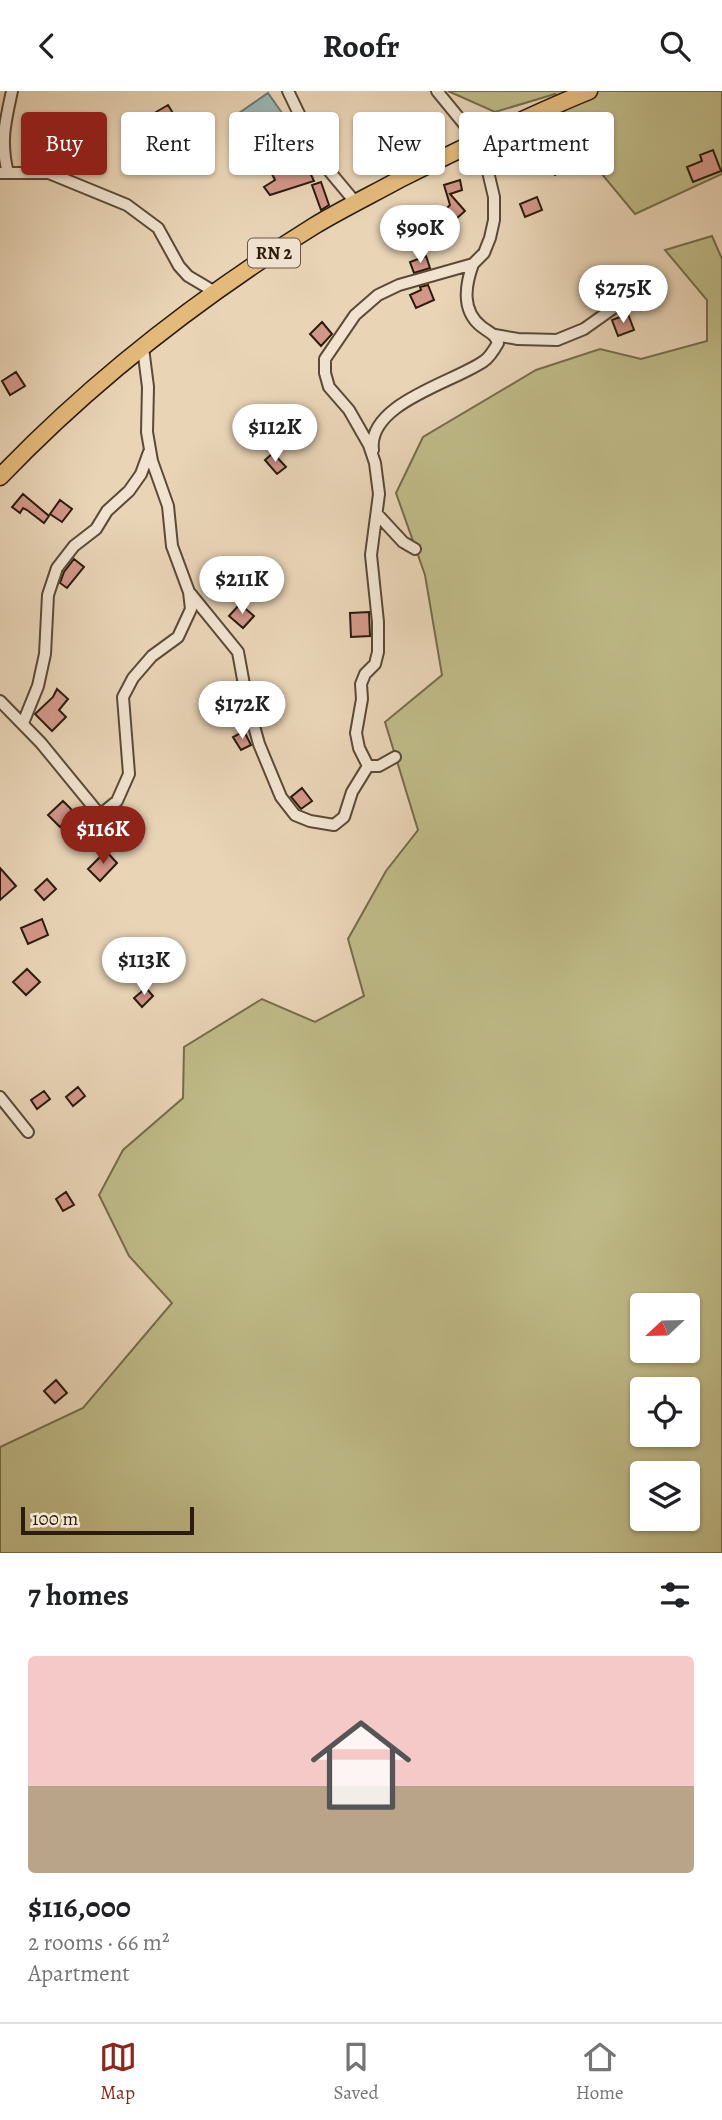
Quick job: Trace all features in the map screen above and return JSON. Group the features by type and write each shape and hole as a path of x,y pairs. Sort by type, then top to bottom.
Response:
{"main road":[{"name":"RN 2","path":"540,112 589,91"},
{"name":"RN 2","path":"0,477 50,426 215,292 315,226 459,149"}],"street":[{"path":"12,91 1,131 4,173 49,173 127,205 158,228 179,266 188,275 215,292"},
{"path":"289,91 310,148 356,203"},
{"path":"437,91 459,118"},
{"path":"489,175 494,197 494,220 484,253 473,264 467,282 466,302 471,315 480,326 495,335 518,339 556,339 584,329 629,297 656,286"},
{"path":"374,463 360,428 329,387 325,359 355,315 378,295 399,285 473,264"},
{"path":"368,766 359,748 356,733 362,699 361,684 365,674 375,664 378,652 379,622 371,555 379,494 372,442 383,421 403,402 486,360 498,344 495,335"},
{"path":"0,701 23,723 100,815 117,801 130,774 123,697 133,678 152,656 178,637 191,608 189,592 172,546 168,506 152,461 148,432 149,387 143,348"},
{"path":"23,723 38,686 45,654 48,595 57,568 74,546 96,529 107,511 129,491 141,474 150,449"},
{"path":"378,515 403,542 415,549"},
{"path":"189,592 238,652 247,701 259,744 274,783 295,815 334,825 344,817 352,792 368,766"},
{"path":"368,766 379,766 395,757"},
{"path":"0,1097 28,1132"}],"shaded area":[{"path":"448,91 722,91 722,174 635,214 603,175 614,175 614,112 565,112 555,94 495,112"},
{"path":"712,236 722,259 722,1553 0,1553 0,1447 83,1408 172,1303 129,1256 99,1195 123,1150 183,1098 184,1047 262,999 315,1022 364,996 348,939 386,871 418,830 385,722 442,675 425,575 396,493 423,437 536,370 600,349 641,359 707,341 707,300 665,250"}],"water":[{"path":"268,93 281,112 240,112"}],"building":[{"path":"168,105 172,112 156,112"},
{"path":"713,150 721,171 693,182 687,167 702,161 700,155"},
{"path":"272,175 311,175 314,181 270,195 264,187 275,180"},
{"path":"460,180 462,190 450,194 465,211 456,219 447,208 450,205 444,185"},
{"path":"321,182 329,205 321,210 312,185"},
{"path":"537,197 542,210 525,217 520,204"},
{"path":"426,256 430,268 414,273 410,262"},
{"path":"428,285 434,300 416,308 410,295 421,290 420,287"},
{"path":"628,314 634,330 618,336 612,320"},
{"path":"322,322 332,334 321,346 310,334"},
{"path":"16,372 25,386 10,395 2,381"},
{"path":"273,453 286,467 277,474 265,460"},
{"path":"23,494 49,516 44,523 23,508 20,513 12,507"},
{"path":"60,500 72,509 62,522 50,514"},
{"path":"74,559 84,567 67,588 60,583"},
{"path":"240,604 254,616 243,628 229,616"},
{"path":"369,612 370,636 351,637 350,613"},
{"path":"57,689 68,699 59,710 66,717 52,731 35,714 53,697"},
{"path":"244,731 251,745 241,750 233,737"},
{"path":"302,788 312,801 301,809 291,797"},
{"path":"63,801 74,812 60,827 48,815"},
{"path":"131,812 138,821 127,831 119,822"},
{"path":"106,851 117,863 100,881 88,869"},
{"path":"0,868 16,886 0,900"},
{"path":"47,879 56,889 44,900 35,890"},
{"path":"42,919 48,935 28,944 21,928"},
{"path":"27,969 40,982 26,995 13,982"},
{"path":"146,988 153,996 142,1007 134,998"},
{"path":"78,1087 85,1096 73,1106 66,1097"},
{"path":"44,1091 50,1099 37,1109 31,1100"},
{"path":"66,1192 74,1205 63,1211 56,1199"},
{"path":"56,1380 67,1393 55,1403 44,1391"}]}
